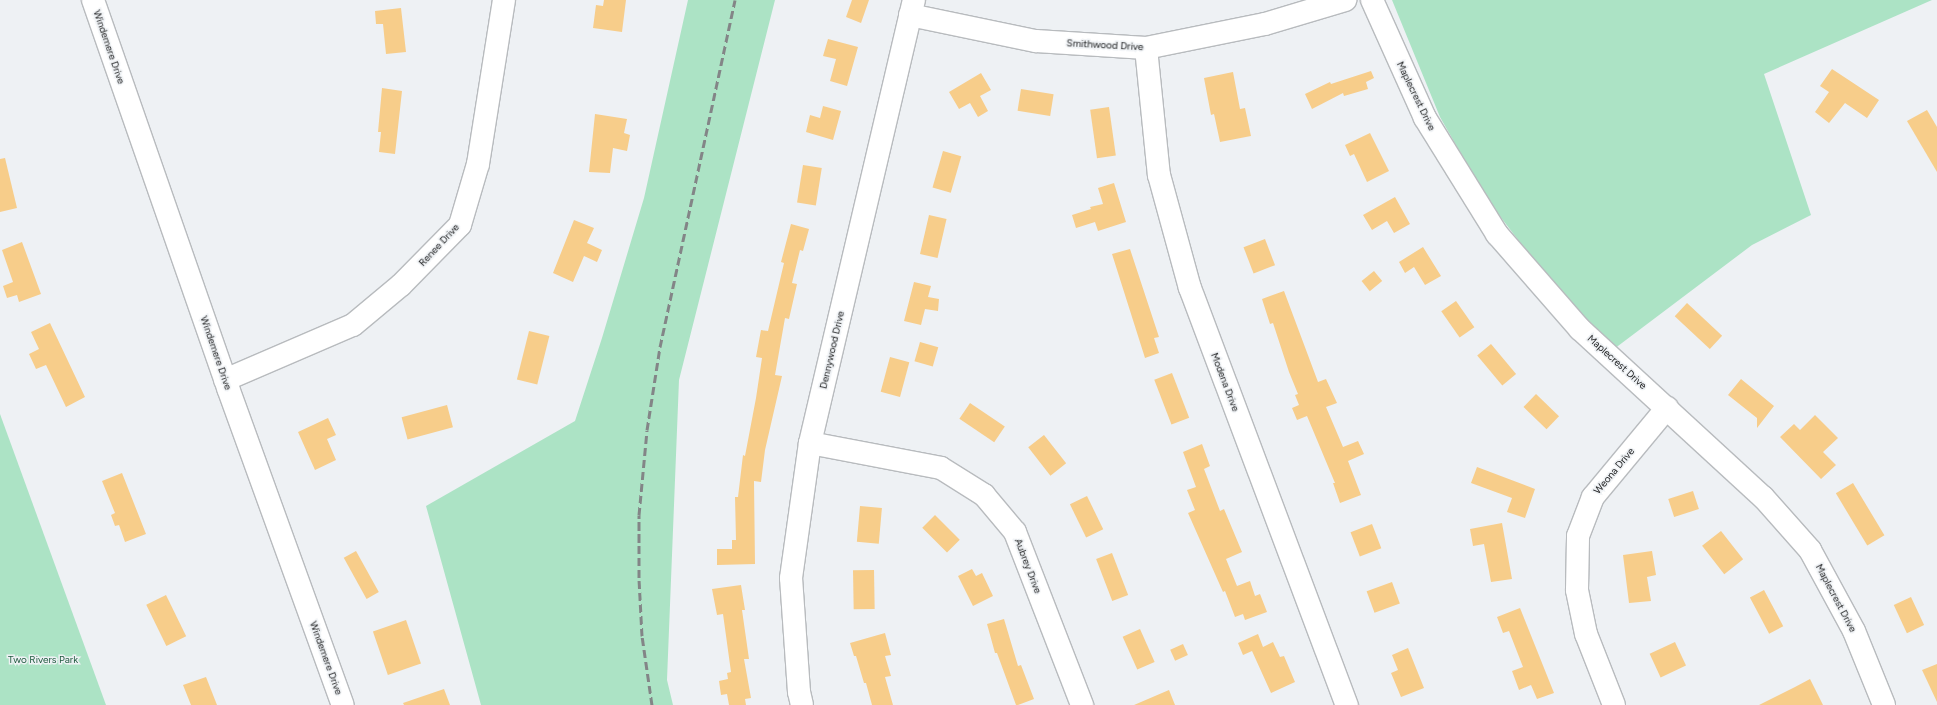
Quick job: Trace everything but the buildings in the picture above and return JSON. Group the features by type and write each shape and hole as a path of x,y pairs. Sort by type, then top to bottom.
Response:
{"street":[{"name":"Windemere Drive","path":"92,0 225,380 343,705"},
{"name":"Renee Drive","path":"225,380 353,325 401,285 460,225 478,164 504,0"},
{"name":"Smithwood Drive","path":"912,7 1036,41 1146,48 1265,24 1345,0"},
{"name":"Maplecrest Drive","path":"1372,0 1425,118 1497,234 1580,329 1763,497 1810,550 1854,631 1884,705"},
{"name":"Dennywood Drive","path":"802,705 799,692 791,578 810,443 912,7"},
{"name":"Modena Drive","path":"1146,48 1159,175 1190,288 1347,705"},
{"name":"Weona Drive","path":"1614,705 1586,634 1577,590 1578,536 1593,497 1667,408"},
{"name":"Aubrey Drive","path":"810,443 941,468 984,495 1015,532 1082,705"}],"green space":[{"path":"688,0 775,0 679,380 667,680 673,705 481,705 426,506 575,421 602,338 644,198"},
{"path":"1392,0 1932,0 1764,74 1811,215 1752,245 1614,349 1548,279 1486,198 1440,117"},
{"name":"Two Rivers Park","path":"0,414 106,705 0,705"}],"railway":[{"path":"652,705 642,636 639,578 639,515 647,430 660,347 735,0"}]}
